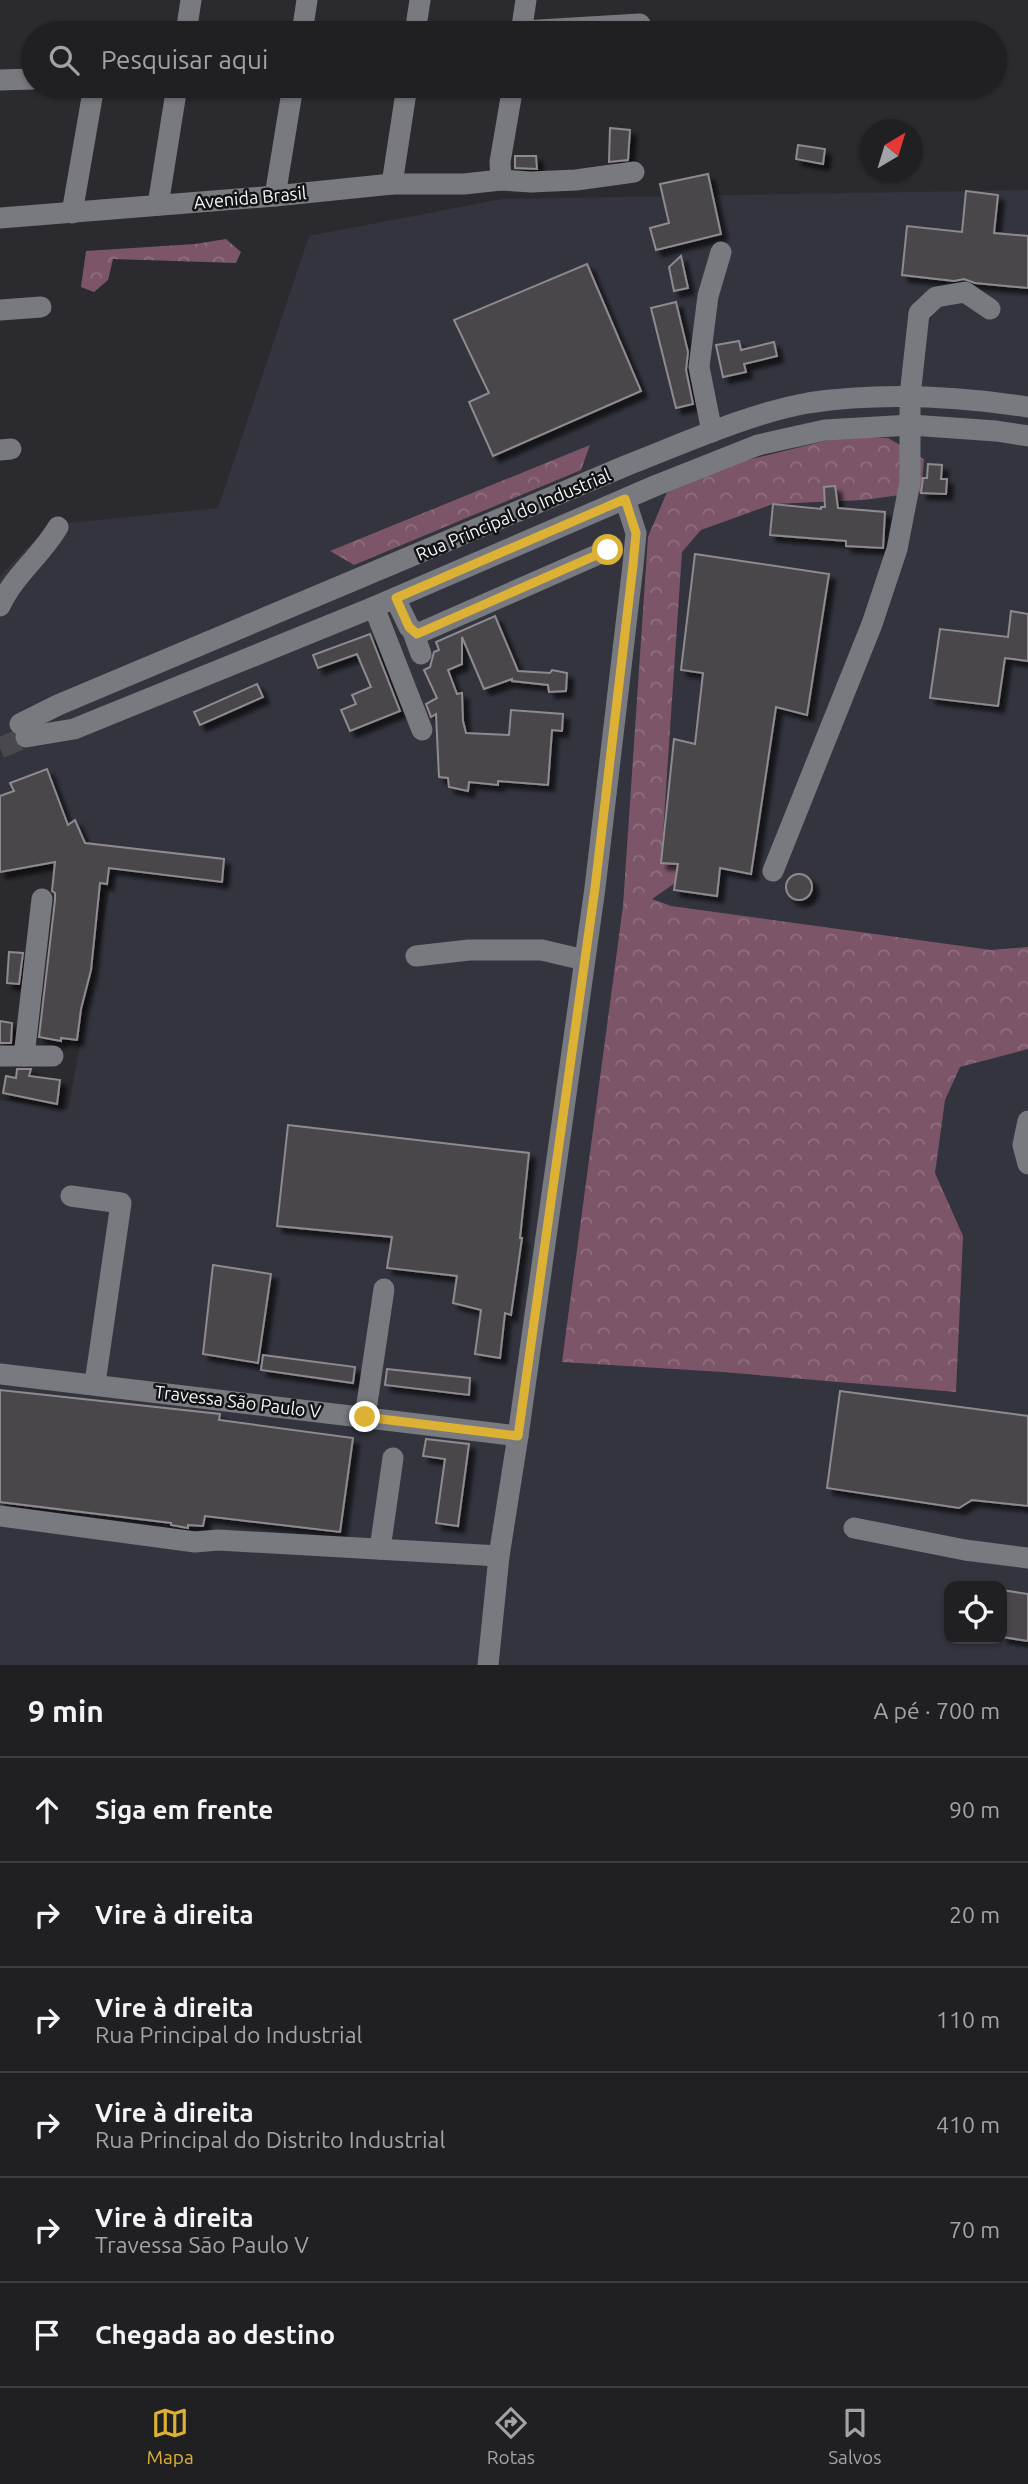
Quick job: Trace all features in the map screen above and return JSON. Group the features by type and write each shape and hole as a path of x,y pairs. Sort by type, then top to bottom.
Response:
{"street":[{"path":"188,21 191,0"},
{"path":"304,21 307,0"},
{"path":"417,21 420,0"},
{"path":"524,21 527,0"},
{"path":"0,80 21,79"},
{"path":"72,213 92,98"},
{"path":"158,205 175,98"},
{"path":"275,196 291,98"},
{"path":"392,184 405,98"},
{"path":"501,180 500,162 511,98"},
{"name":"Avenida Brasil","path":"0,218 392,184 576,180 634,172"},
{"path":"712,432 699,367 708,296 721,252"},
{"path":"773,871 872,624 897,549 910,482 910,396 919,313 936,297 965,292 990,309"},
{"path":"0,310 41,307"},
{"name":"Rua Principal do Industrial","path":"1028,407 910,396 808,404 712,432 58,705 23,731 74,729 396,598 758,445 825,430 911,425 1028,436"},
{"path":"488,1665 499,1556 597,875 636,533 625,499"},
{"path":"0,606 18,576 47,545 58,527"},
{"path":"413,632 417,634 608,550"},
{"path":"396,598 421,654"},
{"path":"374,607 422,730"},
{"path":"58,705 74,729"},
{"path":"24,1056 42,899"},
{"path":"416,956 469,950 542,950 584,960"},
{"path":"0,1056 53,1056"},
{"path":"1028,1121 1023,1144 1028,1164"},
{"path":"71,1196 121,1203 95,1383"},
{"path":"365,1417 384,1289"},
{"name":"Travessa São Paulo V","path":"0,1374 95,1383 518,1436"},
{"path":"380,1549 393,1458"},
{"path":"0,1516 195,1542 218,1540 499,1556"},
{"path":"854,1528 965,1550 1028,1558"}],"shaded area":[{"path":"1028,190 1028,1665 0,1665 0,1100 68,1109 113,873 50,865 0,871 0,576 49,525 218,508 309,236 502,199"}],"green space":[{"path":"226,239 241,252 236,263 113,259 108,280 94,292 81,287 86,251 195,244"},
{"path":"845,436 888,438 924,459 921,492 864,500 773,504 701,530 682,552 661,863 678,864 675,883 652,899 671,906 991,950 1028,947 1028,1049 960,1067 945,1100 935,1173 963,1236 956,1392 722,1372 562,1362 623,906 648,537 667,492 744,461"},
{"path":"590,445 581,470 354,565 330,551"}],"building":[{"path":"610,128 630,130 628,160 609,162"},
{"path":"798,145 825,149 823,164 796,159"},
{"path":"515,156 536,156 537,169 515,168"},
{"path":"708,174 721,234 656,250 650,228 669,223 660,184"},
{"path":"966,191 998,195 994,233 1028,236 1028,288 975,283 964,279 954,281 902,275 907,226 962,232"},
{"path":"681,256 688,288 674,291 669,267"},
{"path":"587,264 641,391 493,456 469,402 489,393 454,320"},
{"path":"676,302 688,352 686,370 693,404 676,408 651,308"},
{"path":"739,341 741,350 774,342 777,356 744,364 746,372 723,377 716,345"},
{"path":"928,464 942,465 941,479 947,479 946,494 921,493 923,478 927,478"},
{"path":"835,486 838,508 885,512 883,548 846,546 846,541 770,535 773,504 821,509 825,507 824,487"},
{"path":"695,554 829,574 807,715 776,707 751,874 720,868 717,896 674,890 678,864 661,863 674,739 695,744 703,673 681,670"},
{"path":"1011,611 1028,614 1028,661 1005,658 998,706 930,698 940,629 1008,637"},
{"path":"495,616 518,671 550,673 552,670 567,673 566,691 549,692 548,685 512,679 484,689 462,637 462,664 448,670 457,694 462,693 466,733 509,735 511,710 563,714 562,731 552,730 548,785 469,782 468,791 449,787 448,778 439,777 436,714 431,717 426,704 437,698 424,670 430,667 434,652 439,650 436,642"},
{"path":"370,634 400,711 350,731 341,710 356,704 352,695 371,687 357,654 318,668 313,655"},
{"path":"257,684 263,697 200,725 194,712"},
{"path":"47,769 68,825 75,820 85,843 224,859 222,882 109,868 107,884 100,883 91,970 81,1009 77,1040 61,1038 61,1041 39,1037 55,900 55,893 52,891 55,862 0,872 0,796 14,791 10,783"},
{"path":"799,874 808,878 812,887 808,896 799,900 790,896 786,887 790,878"},
{"path":"9,952 23,953 19,984 7,983"},
{"path":"0,1021 12,1023 11,1043 0,1043"},
{"path":"17,1069 31,1069 29,1076 60,1080 57,1104 3,1093 6,1076 16,1078"},
{"path":"288,1125 529,1153 522,1238 511,1315 505,1313 500,1358 475,1354 481,1310 453,1303 457,1276 387,1268 392,1237 277,1226"},
{"path":"213,1265 271,1274 258,1363 203,1354"},
{"path":"263,1355 355,1367 353,1383 261,1370"},
{"path":"387,1369 470,1378 469,1395 385,1385"},
{"path":"0,1390 220,1414 219,1420 353,1438 340,1532 205,1516 203,1526 188,1525 188,1528 171,1523 0,1502"},
{"path":"840,1391 1028,1416 1028,1506 972,1500 959,1508 827,1488"},
{"path":"426,1439 469,1444 458,1526 436,1523 445,1459 423,1456"},
{"path":"1007,1591 1028,1594 1028,1641 1007,1638"}],"tunnel":[{"path":"0,748 26,737"}],"route":[{"path":"365,1417 518,1436 595,888 633,565 636,533 625,499 396,598 409,627 417,634 608,550"}]}
